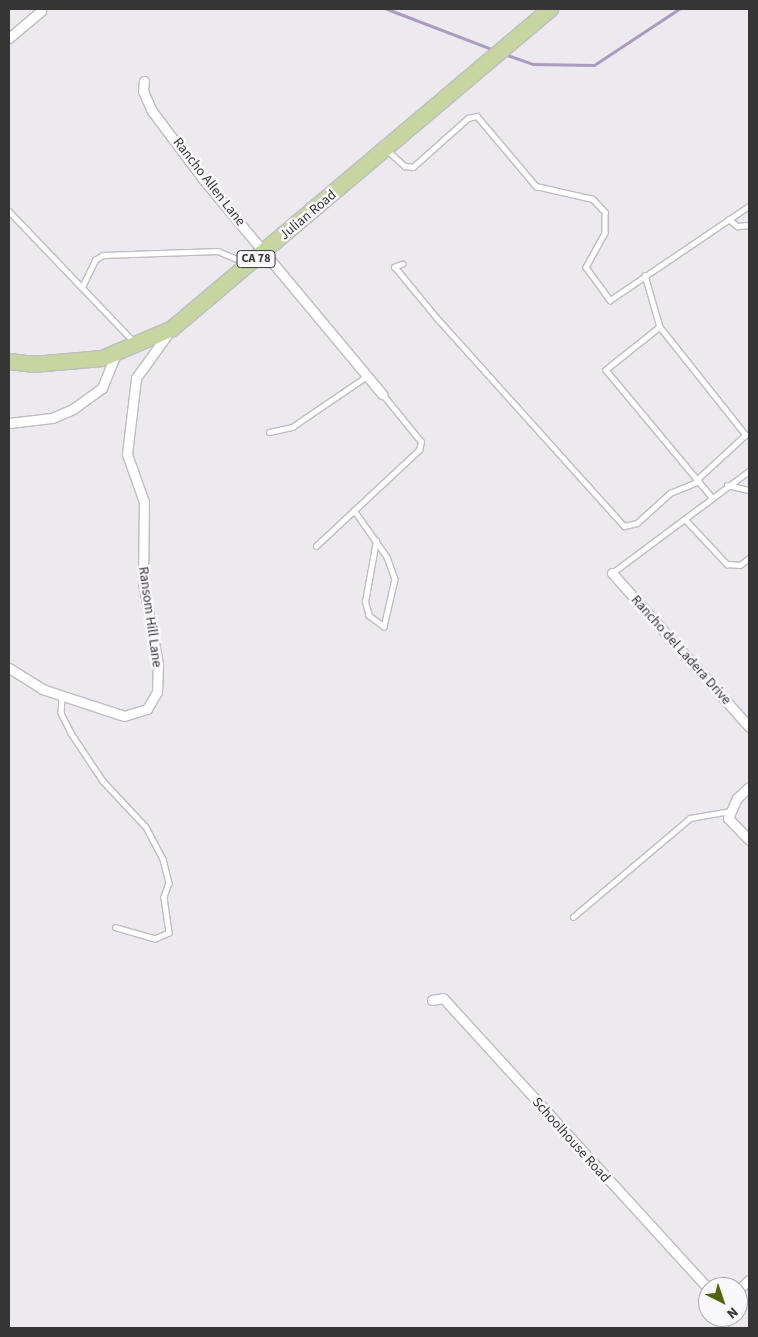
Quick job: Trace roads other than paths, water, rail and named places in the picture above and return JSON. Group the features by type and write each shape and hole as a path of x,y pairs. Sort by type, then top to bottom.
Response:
{"main road":[{"name":"Julian Road","path":"9,361 74,363 116,354 138,346 172,328 249,265 550,9"}],"street":[{"path":"9,38 41,10"},
{"name":"Rancho Allen Lane","path":"144,81 143,91 152,111 382,394"},
{"name":"Ransom Hill Lane","path":"9,668 62,696 124,716 147,710 157,692 154,638 143,582 144,502 127,454 136,378 172,328"},
{"path":"9,423 52,418 73,409 102,388 116,354"},
{"name":"Rancho del Ladera Drive","path":"612,573 749,727"},
{"path":"749,787 737,798 728,818 749,840"},
{"name":"Schoolhouse Road","path":"432,1000 443,998 698,1277"}],"lane":[{"path":"386,149 405,166 413,167 468,118 478,116 536,186 593,199 606,212 605,233 586,267 610,300 749,206"},
{"path":"9,211 138,346"},
{"path":"729,219 737,226 749,224"},
{"path":"82,287 95,260 103,255 218,251 249,265"},
{"path":"403,264 395,267 437,318 624,526 637,523 670,493 698,481 748,434 660,328 645,276"},
{"path":"660,328 606,370 712,497"},
{"path":"268,432 292,427 367,376"},
{"path":"316,546 419,450 420,442 382,394"},
{"path":"612,573 727,485 749,471"},
{"path":"727,485 749,490"},
{"path":"354,510 376,541 395,579 384,627 369,616 364,602 376,541"},
{"path":"685,519 726,564 740,565 749,558"},
{"path":"62,696 61,714 71,733 103,781 146,827 169,883 164,897 170,933 155,939 116,928"},
{"path":"573,917 690,818 731,811"}],"waterway":[{"path":"387,9 494,50"},
{"path":"504,54 533,64 594,65 679,9"}]}
